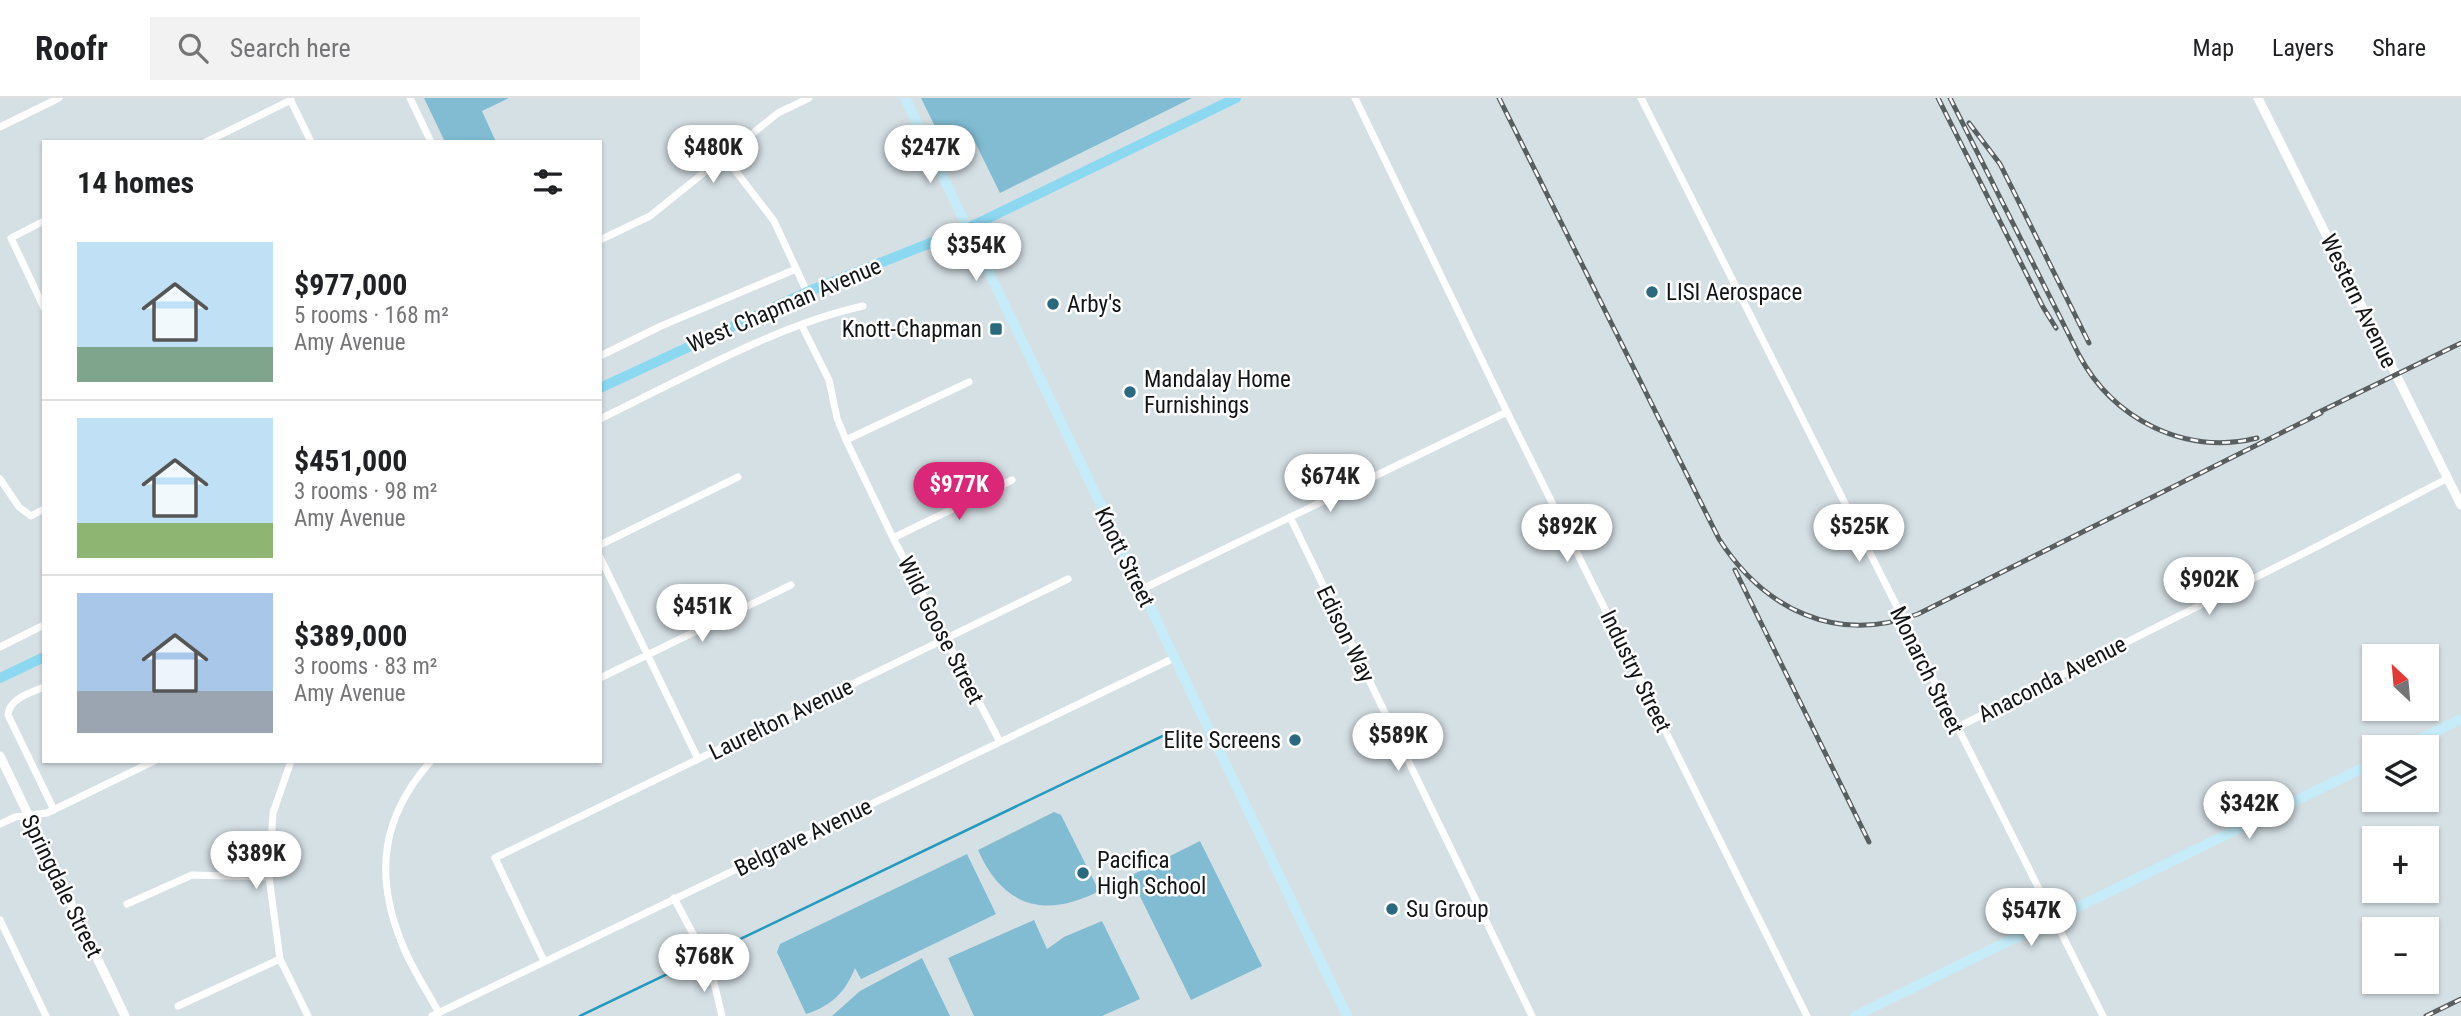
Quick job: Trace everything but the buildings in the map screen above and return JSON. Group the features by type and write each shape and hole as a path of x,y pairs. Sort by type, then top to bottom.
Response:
{"main road":[{"name":"Knott Street","path":"905,98 1347,1016"},
{"name":"West Chapman Avenue","path":"602,387 807,292 968,228 1236,98"},
{"path":"0,678 42,658"},
{"path":"2428,735 2461,719"},
{"path":"1856,1016 2362,768"}],"street":[{"path":"0,127 59,98"},
{"path":"410,98 430,140"},
{"path":"602,239 650,216 778,113 809,98"},
{"name":"Industry Street","path":"1355,98 1507,412 1807,1016"},
{"name":"Monarch Street","path":"1641,98 2103,1016"},
{"name":"Western Avenue","path":"2258,98 2461,505"},
{"path":"210,140 291,99 310,140"},
{"path":"725,157 774,221 807,292"},
{"path":"42,223 11,237 42,304"},
{"path":"602,355 661,326 796,269"},
{"path":"602,418 740,352 829,314 863,306"},
{"name":"Wild Goose Street","path":"802,326 829,380 837,418 846,440 893,538 1000,742"},
{"path":"846,440 970,383"},
{"path":"1140,590 1507,412"},
{"path":"602,544 738,477"},
{"name":"Anaconda Avenue","path":"1956,727 2309,551 2448,478"},
{"path":"893,538 1012,480"},
{"path":"1,483 19,507 31,516 42,510"},
{"name":"Edison Way","path":"1290,517 1532,1016"},
{"path":"602,561 698,759"},
{"name":"Laurelton Avenue","path":"544,961 495,858 1068,579"},
{"path":"602,677 791,585"},
{"path":"0,647 42,626"},
{"name":"Belgrave Avenue","path":"435,1014 1174,658"},
{"name":"Springdale Street","path":"42,688 15,701 8,709 8,715 54,810"},
{"name":"Springdale Street","path":"0,756 125,1016"},
{"path":"2,823 15,817 47,813 150,763"},
{"path":"290,763 273,813 269,877 280,959 308,1016"},
{"path":"429,763 403,797 388,833 385,886 401,941 435,1014"},
{"name":"Springdale Street","path":"0,813 2,823"},
{"path":"127,904 192,875 269,877"},
{"path":"674,898 710,966 722,1016"},
{"path":"0,920 46,1016"},
{"path":"178,1006 280,959"}],"shaded area":[{"path":"424,98 509,98 482,111 495,140 444,140"},
{"path":"921,98 1192,98 1000,193 973,138 947,151"},
{"path":"1054,812 1061,815 1099,891 1061,904 1028,902 1013,895 1000,884 978,850"},
{"path":"1200,841 1262,966 1191,1000 1130,876"},
{"path":"967,854 996,914 861,979 855,968 847,985 836,997 823,1007 806,1014 777,952 780,944"},
{"path":"1034,920 1047,949 1064,937 1102,921 1140,999 1102,1016 974,1016 948,958"},
{"path":"922,958 950,1016 832,1016 860,991"}],"waterway":[{"path":"580,1016 1173,731"}],"railway":[{"path":"1499,98 1719,539 1737,564 1758,585 1780,602 1805,614 1831,622 1859,625 1888,623 1918,614 2321,413"},
{"path":"1938,98 2056,328"},
{"path":"1950,98 2079,355 2093,378 2111,398 2131,414 2178,437 2204,442 2257,438"},
{"path":"1969,123 2000,164 2089,343"},
{"path":"2313,415 2461,343"},
{"path":"1735,570 1869,842"},
{"path":"2426,1016 2461,999"}],"place":[{"name":"LISI Aerospace","path":"1652,292"},
{"name":"Arby's","path":"1053,304"},
{"name":"Knott-Chapman","path":"996,329"},
{"name":"Mandalay Home Furnishings","path":"1130,392"},
{"name":"Elite Screens","path":"1295,740"},
{"name":"Pacifica High School","path":"1083,873"},
{"name":"Su Group","path":"1392,909"}]}
